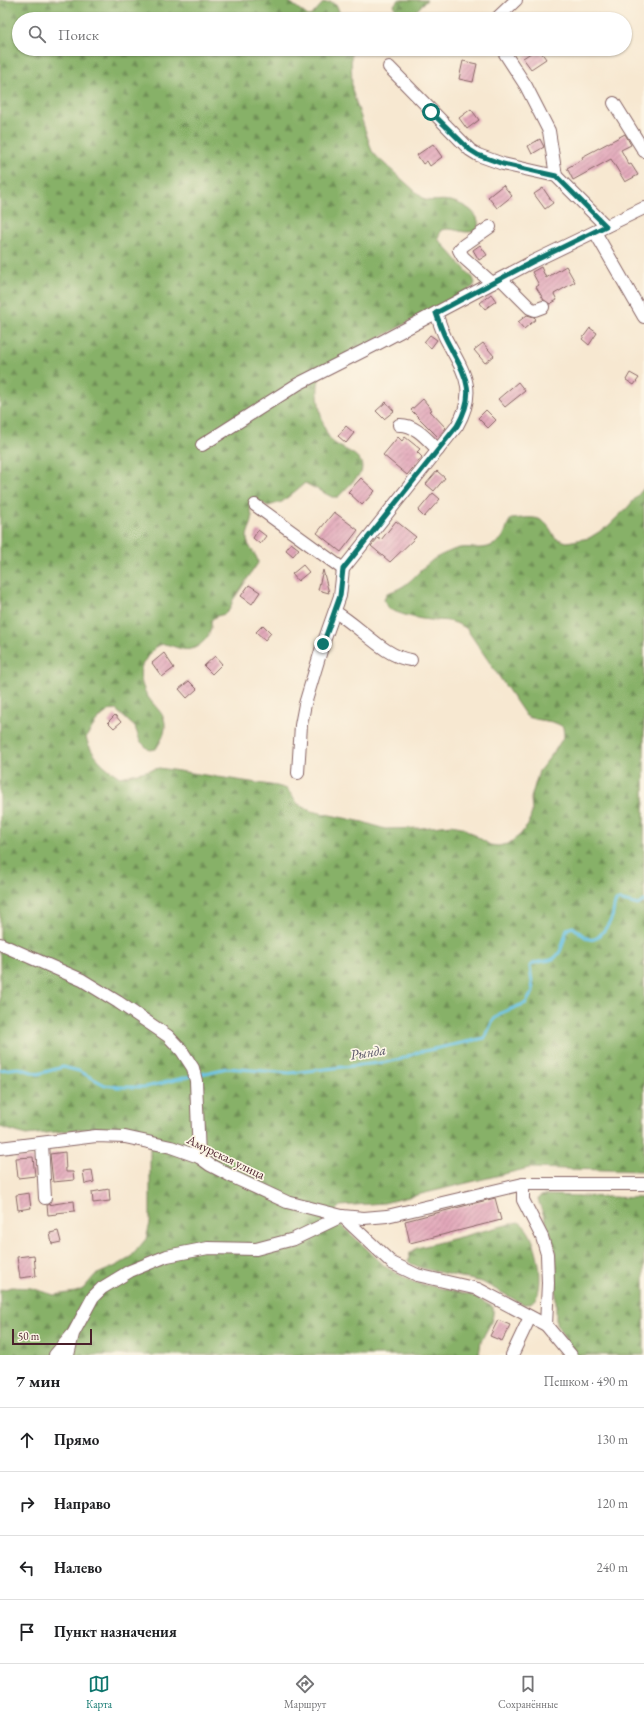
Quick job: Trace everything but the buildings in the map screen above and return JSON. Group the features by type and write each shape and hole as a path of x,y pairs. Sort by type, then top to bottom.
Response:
{"street":[{"path":"503,12 516,0"},
{"path":"507,56 532,97 549,131 556,176 600,229 644,317"},
{"path":"389,67 470,150 478,155 503,164 556,176"},
{"path":"614,103 644,151"},
{"path":"202,445 298,384 496,281 644,208"},
{"path":"490,226 459,250 463,257 530,308 535,310 543,307"},
{"path":"298,774 305,704 323,644 340,596 343,569 457,426 465,408 468,386 465,374 445,337 436,313"},
{"path":"399,426 405,425 412,427 438,450"},
{"path":"255,504 343,569"},
{"path":"335,612 355,625 360,632 396,656 411,660"},
{"path":"0,944 82,980 118,1002 168,1036 182,1051 193,1068 196,1081 199,1157"},
{"name":"Амурская улица","path":"0,1148 96,1136 124,1137 171,1147 199,1157 210,1165 235,1178 287,1202 342,1216 364,1218 387,1216 523,1184 644,1184"},
{"path":"42,1143 45,1198"},
{"path":"523,1184 522,1200 542,1237 547,1254 548,1283 546,1325"},
{"path":"55,1355 73,1334 93,1297 102,1288 130,1271 167,1256 201,1250 256,1249 294,1239 342,1216 392,1263 417,1275 478,1289 546,1325 571,1355"},
{"path":"512,1355 530,1317"},
{"path":"68,1355 73,1334"}],"green space":[{"path":"0,0 287,0 303,12 12,12 12,56 351,56 352,90 372,151 425,200 447,200 463,205 471,210 477,217 478,223 478,227 474,231 470,232 449,229 441,230 438,239 473,278 475,283 473,287 326,367 320,378 318,393 320,411 328,435 335,444 357,457 362,466 361,473 338,497 332,497 305,483 282,502 268,506 260,502 251,506 250,510 252,514 252,521 247,541 258,563 233,600 230,609 225,614 217,616 211,620 211,628 208,635 198,646 191,649 185,649 163,644 154,649 145,660 141,671 143,687 148,697 161,712 165,723 163,736 156,749 149,750 140,741 135,727 113,709 100,717 86,738 95,756 120,777 159,768 277,786 287,789 298,804 311,811 363,822 385,829 451,825 462,827 490,845 498,846 508,844 520,835 528,825 532,812 531,798 539,771 564,736 563,727 559,724 526,716 466,628 454,622 422,619 401,614 389,609 384,600 387,593 401,588 431,561 441,555 458,548 483,548 498,542 504,535 511,519 533,518 543,521 551,530 555,538 567,542 589,538 607,527 628,507 644,488 644,1171 529,1168 384,1203 340,1206 336,1210 336,1220 387,1268 413,1282 471,1295 493,1307 493,1317 481,1342 479,1355 0,1355 0,1290 12,1287 31,1288 54,1295 76,1292 83,1289 95,1275 130,1258 146,1239 150,1223 150,1146 145,1133 125,1129 96,1128 26,1135 0,1127"},
{"path":"398,0 427,0 414,12 398,12 394,5"},
{"path":"331,2 337,6 339,12 315,12 323,3"},
{"path":"540,1196 644,1198 644,1355 574,1355 556,1323 556,1252 538,1200"},
{"path":"518,1222 525,1227 531,1238 539,1267 540,1281 538,1294 532,1302 523,1304 482,1282 421,1268 408,1261 410,1253 417,1248"}],"waterway":[{"name":"Рында","path":"197,1075 227,1068 290,1073 387,1062 401,1059 415,1053 485,1038 493,1020 501,1013 526,1003 533,991 530,966 537,962 555,958 561,950 567,929 573,927 587,938 594,939 602,933 609,923 616,901 619,900 638,905 644,901"},
{"name":"Рында","path":"0,1070 19,1068 38,1074 63,1067 79,1071 105,1085 118,1087 146,1087 192,1076"}],"route":[{"path":"323,644 340,596 343,580 343,569 457,426 462,417 468,394 465,374 445,337 436,313 532,262 606,226 556,176 503,164 478,155 470,150 431,112"}]}
